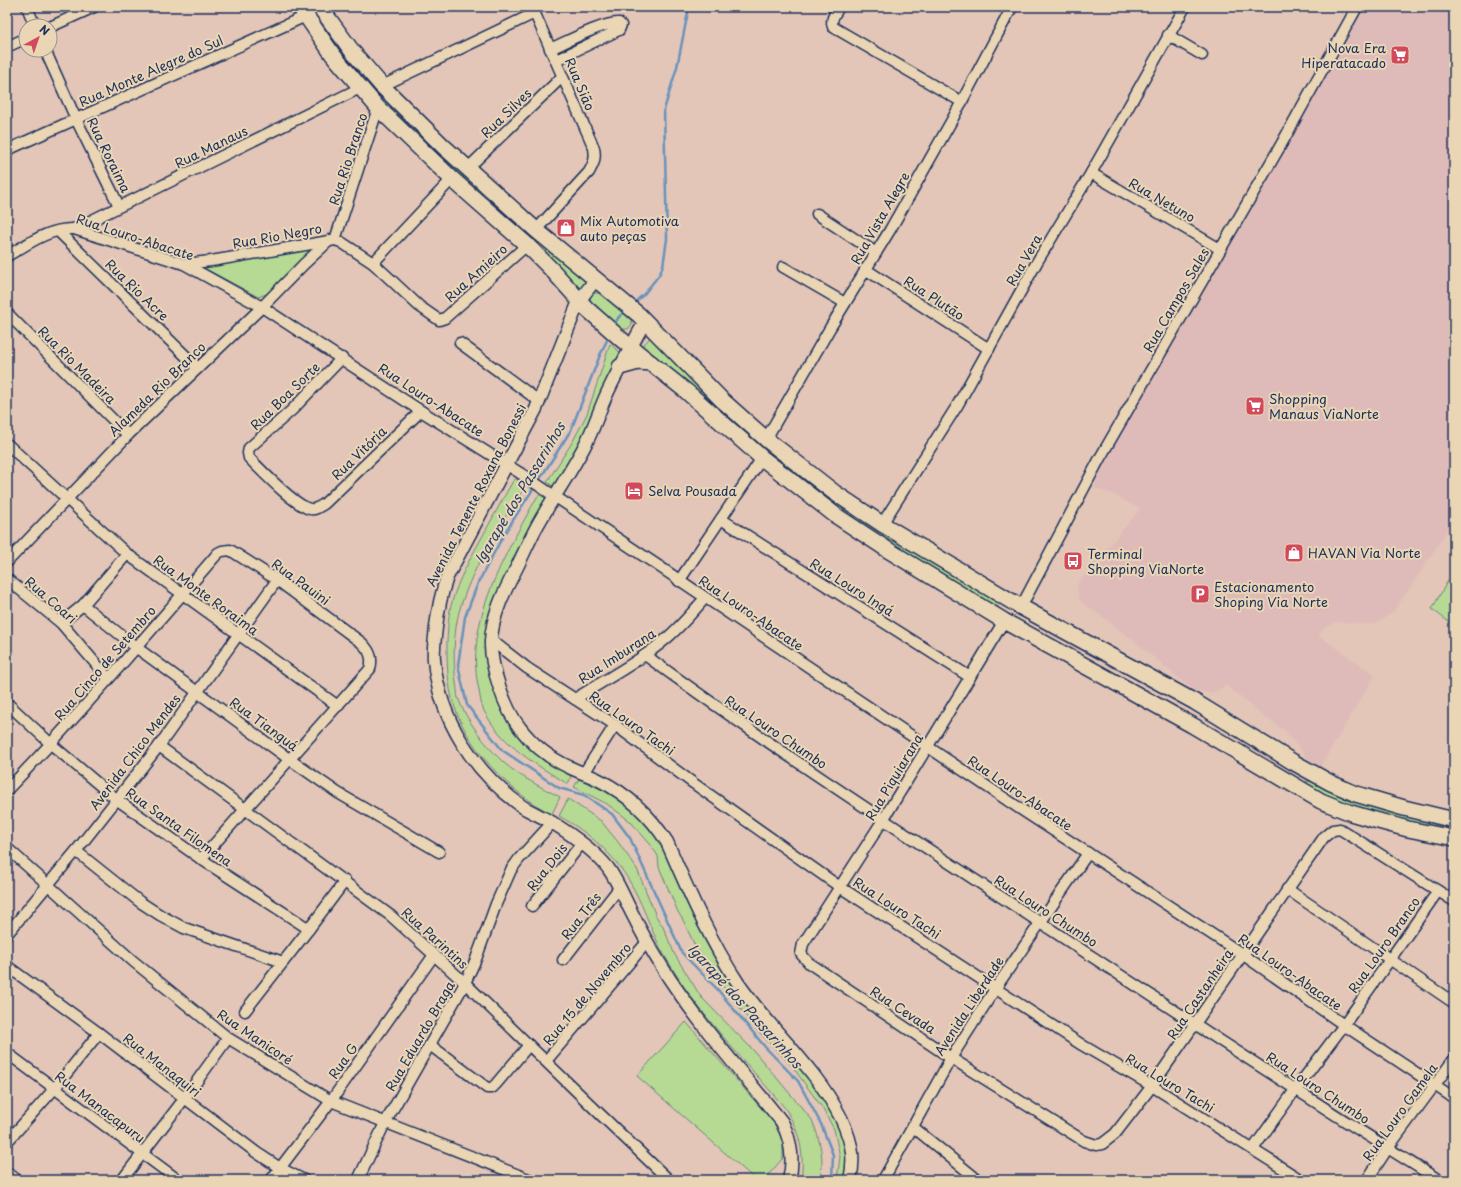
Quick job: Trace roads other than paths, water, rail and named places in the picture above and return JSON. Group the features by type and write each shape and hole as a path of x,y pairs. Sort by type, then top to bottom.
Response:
{"main road":[{"path":"323,8 352,51 382,86 443,146 536,230 642,319 700,379 766,439 835,493 882,524 1021,606 1195,702 1293,762 1331,783 1356,794 1454,820"},
{"path":"303,12 334,55 378,108 452,179 527,245 553,271 582,304 686,391 762,458 835,515 888,550 1004,621 1216,739 1312,796 1347,811 1408,829 1454,838"},
{"path":"620,367 638,362 651,363"}],"street":[{"path":"27,7 32,18"},
{"path":"58,23 94,7"},
{"path":"839,7 832,18 831,22 833,27 962,102"},
{"name":"Rua Vista Alegre","path":"766,439 865,269 876,253 962,102 1012,7"},
{"name":"Rua Vera","path":"882,524 957,406 1037,262 1185,7"},
{"name":"Rua Campos Sales","path":"1021,606 1100,458 1357,7"},
{"path":"382,86 534,10"},
{"name":"Rua Sião","path":"534,10 594,148 596,156 589,172 536,230"},
{"name":"Rua Monte Alegre do Sul","path":"7,150 303,12"},
{"path":"550,49 590,31 613,23 619,23 621,25 619,30 556,60"},
{"path":"1168,35 1202,55"},
{"path":"7,47 18,42"},
{"name":"Rua Roraima","path":"49,58 76,119 119,206"},
{"name":"Rua Silves","path":"468,168 562,77"},
{"name":"Rua Manaus","path":"74,229 360,88"},
{"name":"Rua Rio Branco","path":"333,240 378,108"},
{"name":"Rua Netuno","path":"1090,173 1220,249"},
{"path":"373,263 452,179"},
{"path":"816,214 876,253"},
{"name":"Rua Louro-Abacate","path":"7,256 40,237 58,231 74,229 184,264 262,307 421,411 520,473 1018,808 1242,954 1344,1025 1454,1098"},
{"name":"Rua Rio Acre","path":"58,231 198,368"},
{"name":"Rua Rio Negro","path":"184,264 211,261 333,240 341,242 373,263 432,316 441,320"},
{"name":"Alameda Rio Branco","path":"7,562 128,434 262,307 304,264 333,240"},
{"name":"Rua Amieiro","path":"441,320 527,245"},
{"path":"783,266 845,303"},
{"name":"Rua Plutão","path":"865,269 989,348"},
{"name":"Avenida Tenente Roxana Bonessi","path":"599,283 582,304 539,401 442,589 439,604 434,660 443,704 460,740 473,760 505,793 538,816 552,823 582,843 596,855 608,869 647,942 669,978 699,1021 782,1122 788,1133 791,1153 791,1173 789,1180"},
{"name":"Rua Rio Madeira","path":"7,313 128,434"},
{"path":"642,319 639,330 627,343 620,367 586,444 550,494 536,529 502,598 497,612 491,640 495,670 503,698 518,726 533,743 549,757 568,767 598,779 618,791 635,804 660,831 667,842 700,916 737,982 818,1080 835,1106 844,1126 852,1152 853,1163 850,1180"},
{"path":"460,343 539,401"},
{"name":"Rua Boa Sorte","path":"311,509 305,507 279,486 249,458 249,448 292,410 342,358"},
{"name":"Rua Vitória","path":"311,509 318,508 324,504 421,411"},
{"name":"Rua Monte Roraima","path":"7,444 65,499 127,554 338,706"},
{"path":"679,581 762,458"},
{"name":"Rua Louro Ingá","path":"721,519 970,677"},
{"name":"Rua Pauini","path":"222,551 230,550 235,552 277,580 362,643 370,653 370,669 338,706"},
{"name":"Rua Cinco de Setembro","path":"7,790 51,744 108,678 137,648 218,553 222,551"},
{"path":"61,623 83,604 127,554"},
{"name":"Rua Coari","path":"7,578 61,623 108,678"},
{"name":"Avenida Chico Mendes","path":"7,934 76,851 159,746 277,580"},
{"name":"Rua Imburana","path":"575,699 645,655 668,638 705,598"},
{"name":"Rua Tianguá","path":"83,604 137,648 289,759 338,793 439,852"},
{"name":"Rua Piquiarana","path":"803,944 883,820 1004,621"},
{"name":"Rua Louro Tachi","path":"491,640 527,668 615,725 693,783 840,887 1082,1045 1152,1086 1253,1149 1287,1176 1301,1180"},
{"name":"Rua Louro Chumbo","path":"645,655 720,710 883,820 1196,1023 1295,1090 1440,1180"},
{"name":"Rua Santa Filomena","path":"7,703 51,744 116,799 201,859 309,929"},
{"path":"201,859 338,706"},
{"path":"584,773 615,725"},
{"name":"Rua Parintins","path":"159,746 246,808 391,916 465,982 528,1045 669,1180"},
{"path":"1347,811 1340,829 1454,901"},
{"name":"Rua Eduardo Braga","path":"358,1180 385,1123 465,982 476,959 496,904 511,870 518,859 552,823"},
{"name":"Rua Castanheira","path":"1084,1141 1096,1145 1102,1144 1115,1134 1152,1086 1324,837 1332,830 1340,829"},
{"name":"Rua Dois","path":"532,906 582,843"},
{"name":"Rua Manicoré","path":"7,848 133,961 228,1038 331,1101 531,1180"},
{"path":"76,851 140,902 184,928 283,962"},
{"name":"Avenida Liberdade","path":"883,1180 951,1058 995,989 1088,853"},
{"path":"245,1011 345,881"},
{"name":"Rua Três","path":"563,960 619,888"},
{"path":"1287,890 1454,1003"},
{"name":"Rua Louro Branco","path":"1253,1149 1344,1025 1438,891"},
{"name":"Rua 15 de Novembro","path":"546,1061 647,942"},
{"name":"Rua Cevada","path":"803,944 801,954 809,964 951,1058 1084,1141"},
{"name":"Rua G","path":"271,1180 331,1101 434,955"},
{"name":"Rua Manaquiri","path":"7,966 99,1033 257,1153 280,1168 304,1180"},
{"path":"7,1142 55,1088 99,1033"},
{"path":"122,1180 184,1099 228,1038"},
{"path":"430,1045 487,1088 492,1088 528,1045"},
{"name":"Rua Manacapuru","path":"7,1053 178,1180"},
{"name":"Rua Louro Gamela","path":"1367,1180 1388,1148 1454,1059"},
{"path":"912,1126 978,1180"},
{"path":"7,1172 17,1180"}],"waterway":[{"name":"Igarapé dos Passarinhos","path":"633,304 644,294 659,275 663,266 667,239 664,110 677,67 689,7"},
{"name":"Igarapé dos Passarinhos","path":"614,326 618,318 626,310"},
{"name":"Igarapé dos Passarinhos","path":"538,482 571,430 600,355 609,336"},
{"name":"Igarapé dos Passarinhos","path":"535,486 504,534 478,583 465,617 458,665 467,705 502,750 559,788 584,795 612,814 630,838 682,953 718,990 765,1047 798,1081 821,1124 833,1155 832,1180"}],"place":[{"name":"Nova Era Hiperatacado","path":"1400,55"},
{"name":"Mix Automotiva auto peças","path":"566,228"},
{"name":"Shopping Manaus ViaNorte","path":"1255,406"},
{"name":"Selva Pousada","path":"634,491"},
{"name":"HAVAN Via Norte","path":"1294,553"},
{"name":"Terminal Shopping ViaNorte","path":"1073,561"},
{"name":"Estacionamento Shoping Via Norte","path":"1200,594"}]}
